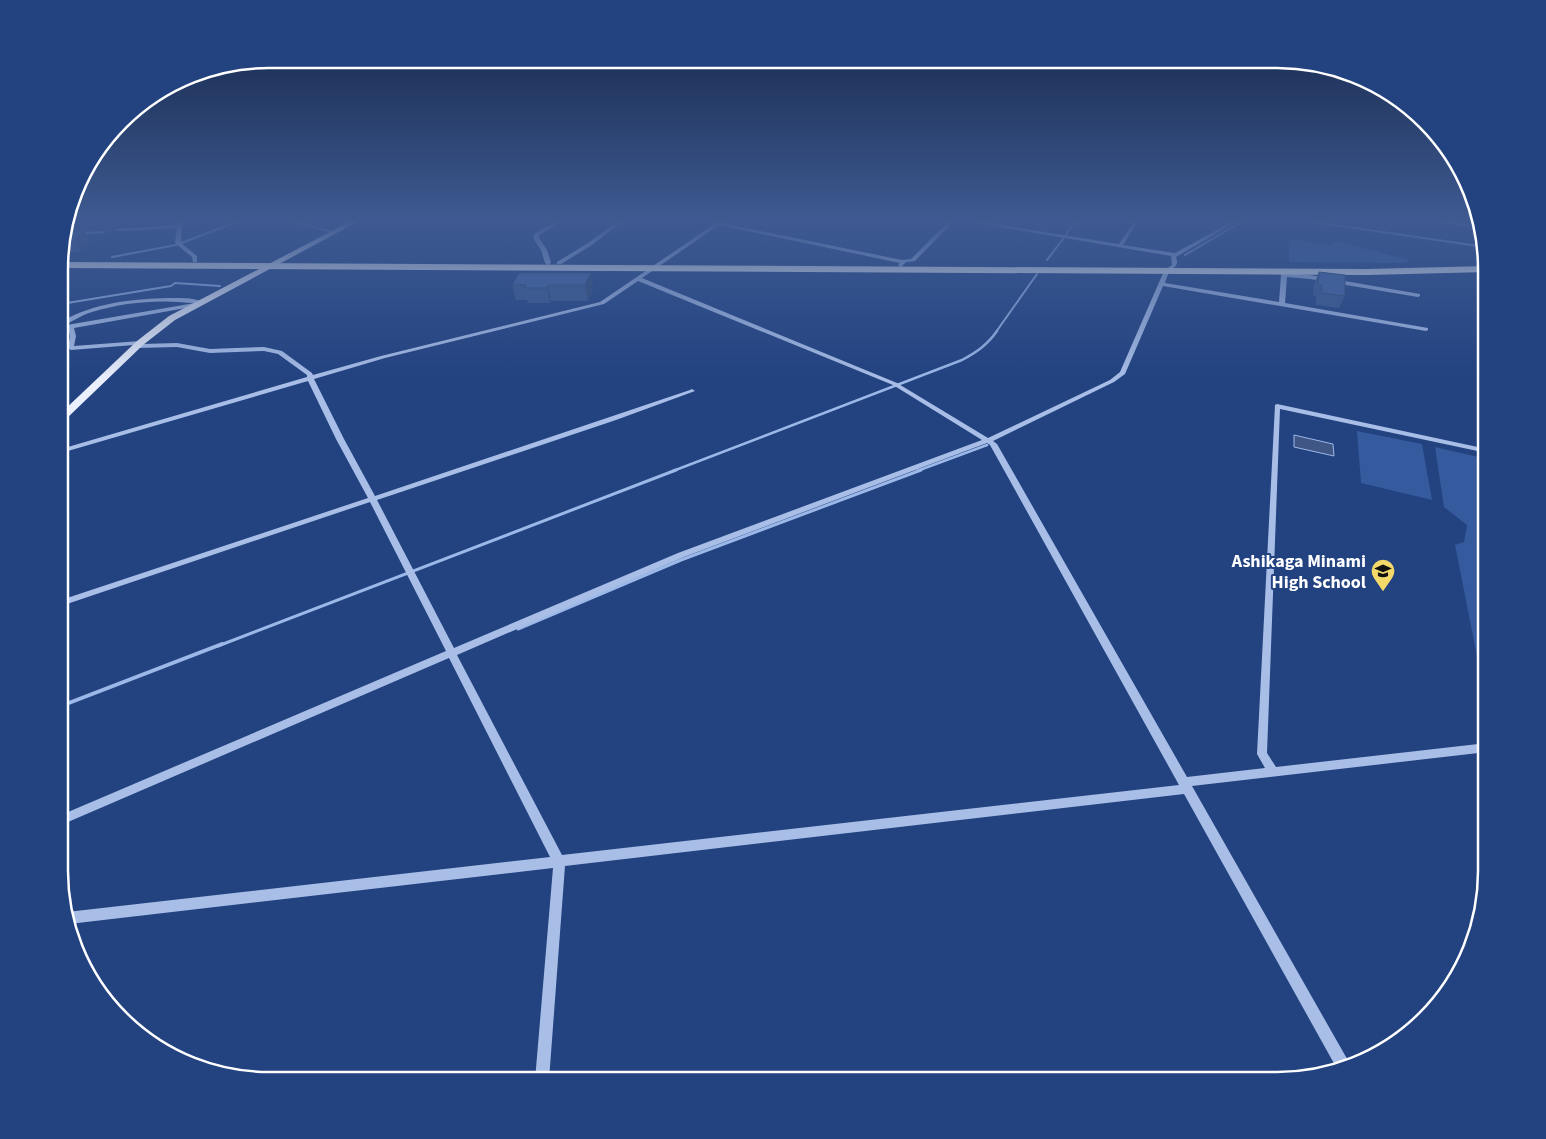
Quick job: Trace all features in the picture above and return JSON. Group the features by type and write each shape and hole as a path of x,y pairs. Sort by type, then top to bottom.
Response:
{"main road":[{"path":"68,411 139,344 166,322 255,274"}],"street":[{"path":"68,449 392,355 602,303 644,274"},
{"path":"68,817 681,555 988,440 1119,377 1123,373 1167,274"},
{"path":"1282,274 1282,305"},
{"path":"1290,274 1418,295"},
{"path":"638,279 895,384 993,444 1341,1061"},
{"path":"1162,284 1426,329"},
{"path":"68,320 72,317 125,304 172,299 198,304"},
{"path":"198,304 70,326 72,336 71,348 139,344 177,345 210,351 264,349 280,352 310,374 310,378 340,439 452,652 559,862 543,1072"},
{"path":"68,600 372,498 538,445 692,391"},
{"path":"1273,771 1262,754 1277,406 1478,449"},
{"path":"73,917 559,862 1185,786 1273,771 1478,748"}],"shaded area":[{"path":"1357,431 1422,444 1432,500 1361,483"},
{"path":"1294,435 1333,444 1334,456 1294,447"},
{"path":"1435,447 1478,457 1478,661 1455,545 1464,542 1467,525 1444,507"}],"building":[{"path":"518,274 590,274 585,285 548,285 547,288 524,288 526,285 512,285"},
{"path":"1319,274 1345,275 1345,296 1322,293 1322,285 1318,284"}],"waterway":[{"path":"996,332 1037,274"},
{"path":"68,303 171,286 175,283 220,286"},
{"path":"673,471 962,360 981,348 997,331"},
{"path":"917,471 987,445"},
{"path":"218,646 676,470"},
{"path":"518,629 681,560 921,470"},
{"path":"68,703 222,644"}],"place":[{"name":"Ashikaga Minami High School","path":"1383,592"}]}
